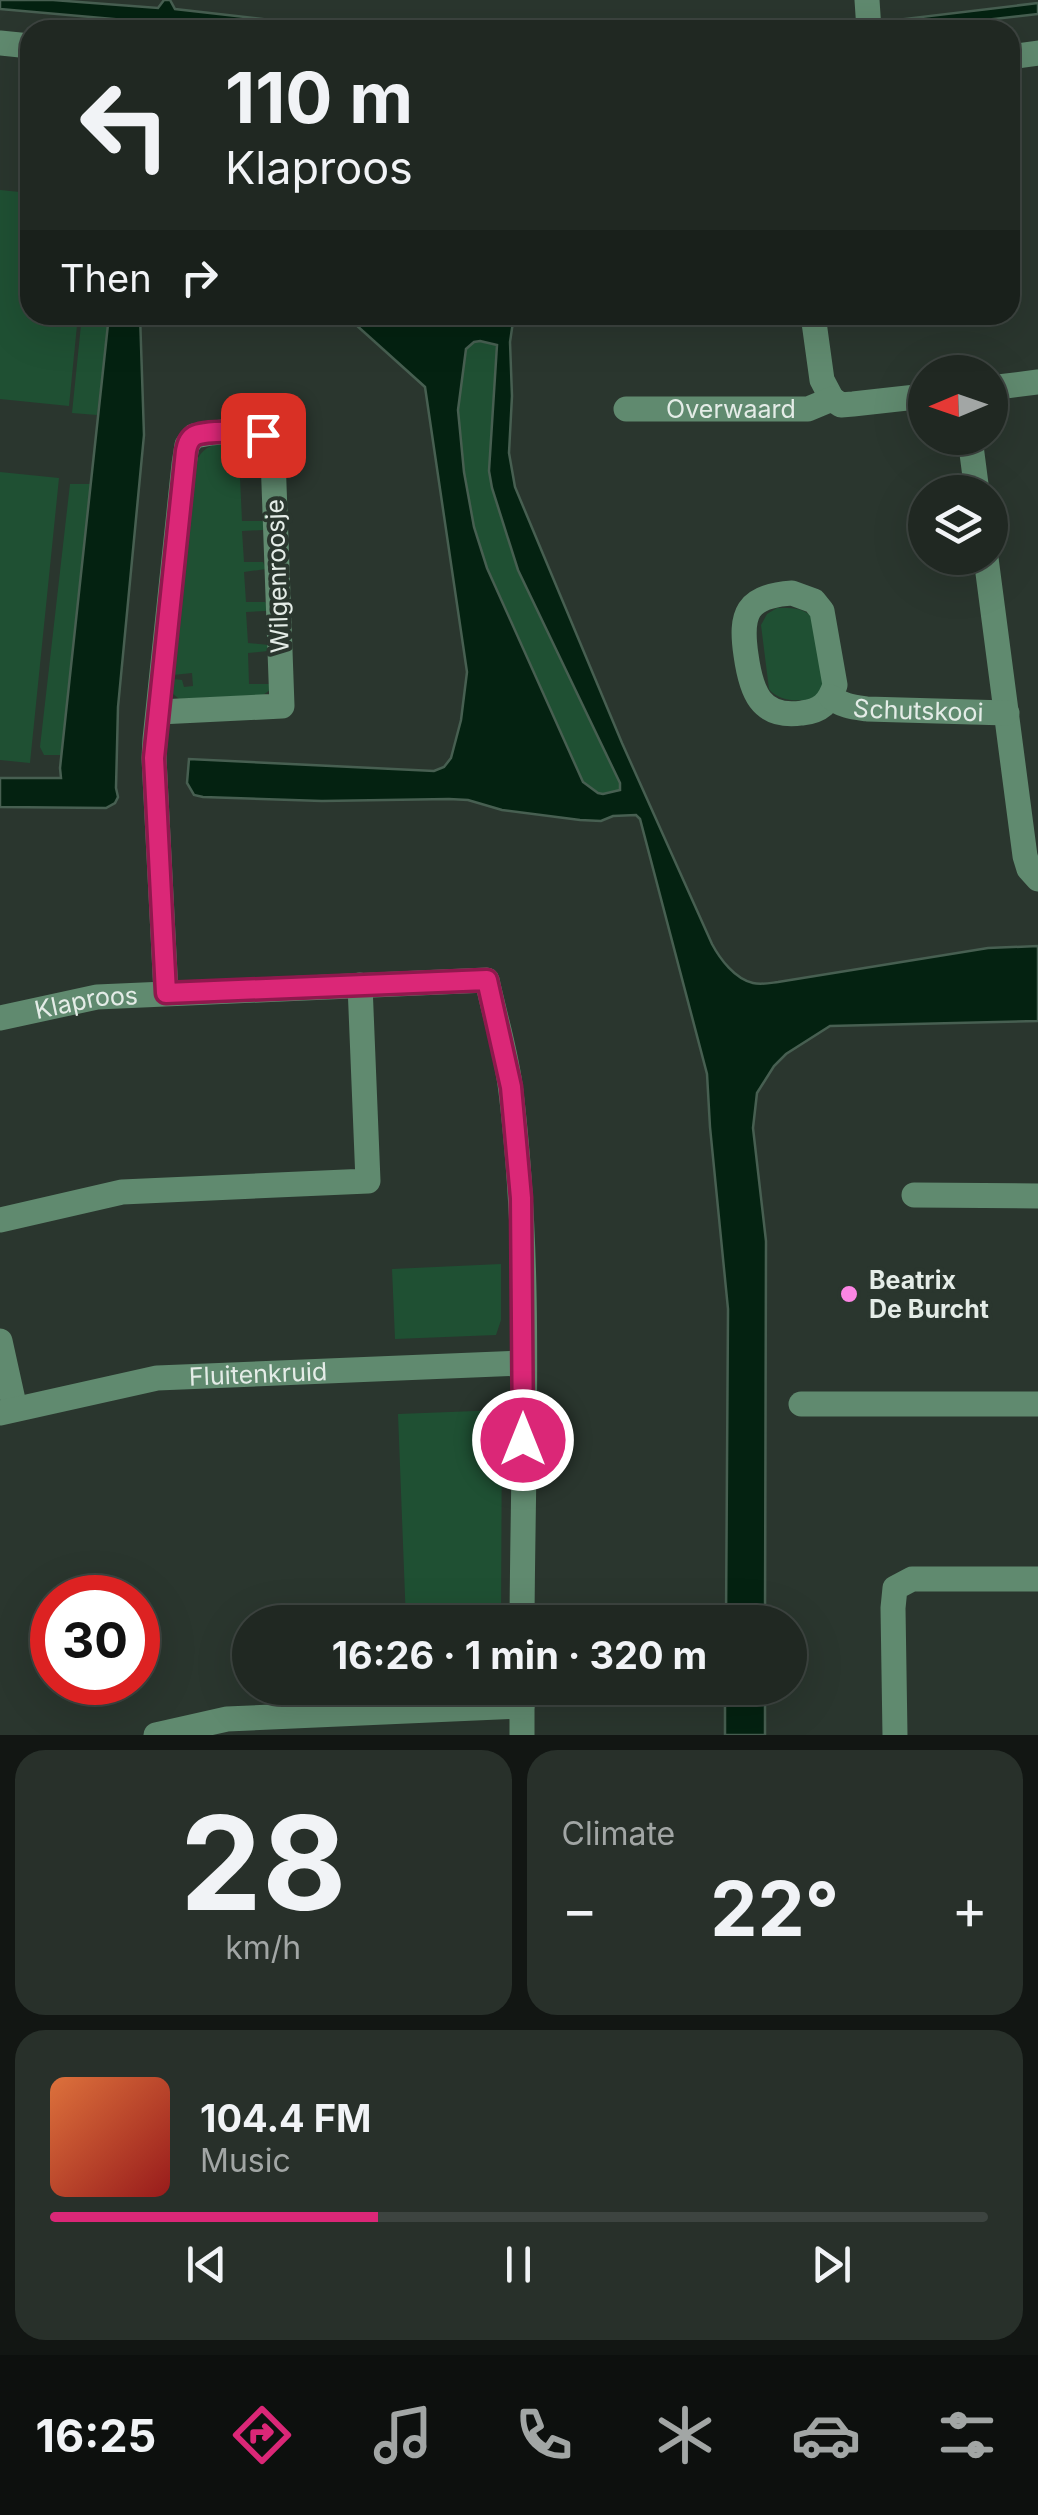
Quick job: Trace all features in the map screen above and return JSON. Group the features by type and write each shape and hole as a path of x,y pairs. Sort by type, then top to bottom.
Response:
{"street":[{"name":"Overwaard","path":"814,325 822,380 832,400 853,404 908,398"},
{"path":"1008,386 1038,382"},
{"name":"Overwaard","path":"626,409 808,409 832,400"},
{"name":"Wilgenroosje","path":"159,712 282,706 273,457 263,435 241,431 198,434 187,445 154,758 166,993"},
{"path":"988,575 1025,856 1028,868 1038,880"},
{"name":"Schutskooi","path":"792,593 814,601 822,611 835,685 831,696 818,710 786,715 775,712 756,695 743,631 747,612 761,600 792,593"},
{"name":"Schutskooi","path":"831,696 838,703 867,709 1006,713"},
{"name":"Klaproos","path":"0,1018 98,997 487,980 511,1087 521,1198 522,1605"},
{"path":"0,1220 122,1192 368,1181 360,986"},
{"path":"914,1196 1038,1196"},
{"path":"0,1340 8,1411"},
{"name":"Fluitenkruid","path":"8,1411 156,1378 523,1362"},
{"path":"801,1404 1038,1404"},
{"path":"895,1735 896,1588 912,1579 1038,1579"},
{"path":"156,1735 227,1719 364,1724 475,1705"},
{"path":"522,1705 522,1735"}],"shaded area":[{"path":"0,0 158,8 164,0 170,0 175,9 270,20 125,20 0,9"},
{"path":"1038,3 1038,14 985,20 896,20"},
{"path":"0,190 20,192 20,325 77,325 69,406 0,399"},
{"path":"81,325 108,325 97,415 72,413"},
{"path":"108,325 140,325 144,435 118,707 118,797 106,808 0,807 0,778 61,778"},
{"path":"356,325 513,325 509,453 515,487 622,743 712,944 734,973 746,981 765,984 988,948 1038,946 1038,1021 830,1026 786,1054 757,1093 753,1128 766,1241 765,1605 726,1605 728,1309 707,1074 640,819 636,815 580,820 449,799 322,801 203,797 194,795 187,783 189,759 434,771 451,758 467,672 425,387","holes":["480,341 497,345 489,471 518,570 620,790 598,793 583,782 487,568 474,527 458,410 466,349"]},
{"path":"480,341 497,345 489,470 492,488 518,570 620,783 620,790 614,792 600,793 583,782 481,552 471,517 458,427 466,349"},
{"path":"240,443 256,455 262,474 240,477 242,521 264,523 263,530 242,531 244,562 263,562 266,569 244,572 246,602 267,605 266,611 246,612 248,643 269,645 268,651 248,653 249,684 270,684 270,690 263,695 179,699 172,693 173,679 182,680 184,687 193,686 192,673 173,675 195,463 208,447"},
{"path":"0,472 59,478 30,763 0,760"},
{"path":"70,484 90,484 61,755 44,755 40,747"},
{"path":"777,608 801,610 813,618 824,684 815,698 790,700 769,689 761,625 767,614"},
{"path":"501,1264 501,1320 496,1335 395,1339 392,1269"},
{"path":"502,1410 501,1605 405,1605 398,1414"},
{"path":"725,1705 765,1705 765,1735 725,1735"}],"place":[{"name":"Beatrix De Burcht","path":"849,1294"}],"route":[{"path":"263,435 241,431 198,434 190,440 186,451 154,758 166,993 487,980 511,1087 521,1198 523,1440"}]}
